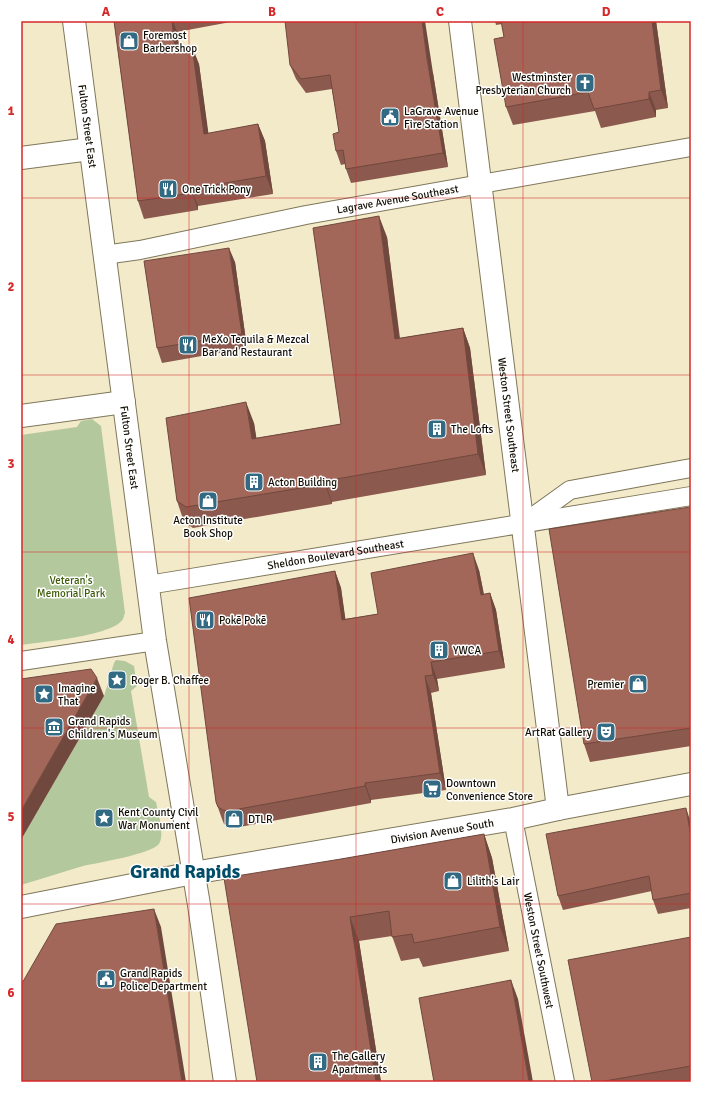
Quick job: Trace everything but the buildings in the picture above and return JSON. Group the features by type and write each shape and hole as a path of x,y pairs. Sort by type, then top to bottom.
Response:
{"main road":[{"name":"Fulton Street East","path":"74,21 155,641 226,1082"},
{"name":"Weston Street Southeast","path":"460,21 558,809"},
{"path":"21,158 90,149"},
{"path":"21,416 124,402"},
{"name":"Division Avenue South","path":"21,908 193,873 513,819 691,784"}],"street":[{"name":"Lagrave Avenue Southeast","path":"104,255 140,250 306,215 691,147"},
{"name":"Sheldon Boulevard Southeast","path":"523,523 570,490 691,468"},
{"name":"Sheldon Boulevard Southeast","path":"148,584 691,496"},
{"path":"21,661 155,641"},
{"name":"Weston Street Southwest","path":"513,819 565,1082"}],"green space":[{"name":"Veteran's Memorial Park","path":"92,419 101,426 125,613 124,618 117,625 92,634 21,645 21,435 77,427 81,421"},
{"path":"116,660 125,661 134,666 137,686 131,691 149,797 156,802 161,829 161,840 154,848 135,855 83,866 21,885 21,840 104,696"}],"place":[{"name":"Foremost Barbershop","path":"129,41"},
{"name":"Westminster Presbyterian Church","path":"585,83"},
{"name":"LaGrave Avenue Fire Station","path":"390,117"},
{"name":"One Trick Pony","path":"168,189"},
{"name":"MeXo Tequila & Mezcal Bar and Restaurant","path":"188,345"},
{"name":"The Lofts","path":"437,429"},
{"name":"Acton Building","path":"254,482"},
{"name":"Acton Institute Book Shop","path":"208,501"},
{"name":"Pokē Pokē","path":"205,620"},
{"name":"YWCA","path":"439,650"},
{"name":"Roger B. Chaffee","path":"117,680"},
{"name":"Premier","path":"638,684"},
{"name":"Imagine That","path":"44,694"},
{"name":"Grand Rapids Children's Museum","path":"54,727"},
{"name":"ArtRat Gallery","path":"606,732"},
{"name":"Downtown Convenience Store","path":"432,789"},
{"name":"Kent County Civil War Monument","path":"104,818"},
{"name":"DTLR","path":"234,819"},
{"name":"Lilith's Lair","path":"453,881"},
{"name":"Grand Rapids Police Department","path":"106,979"},
{"name":"The Gallery Apartments","path":"318,1062"}],"district":[{"name":"Grand Rapids","path":"185,871"}]}
